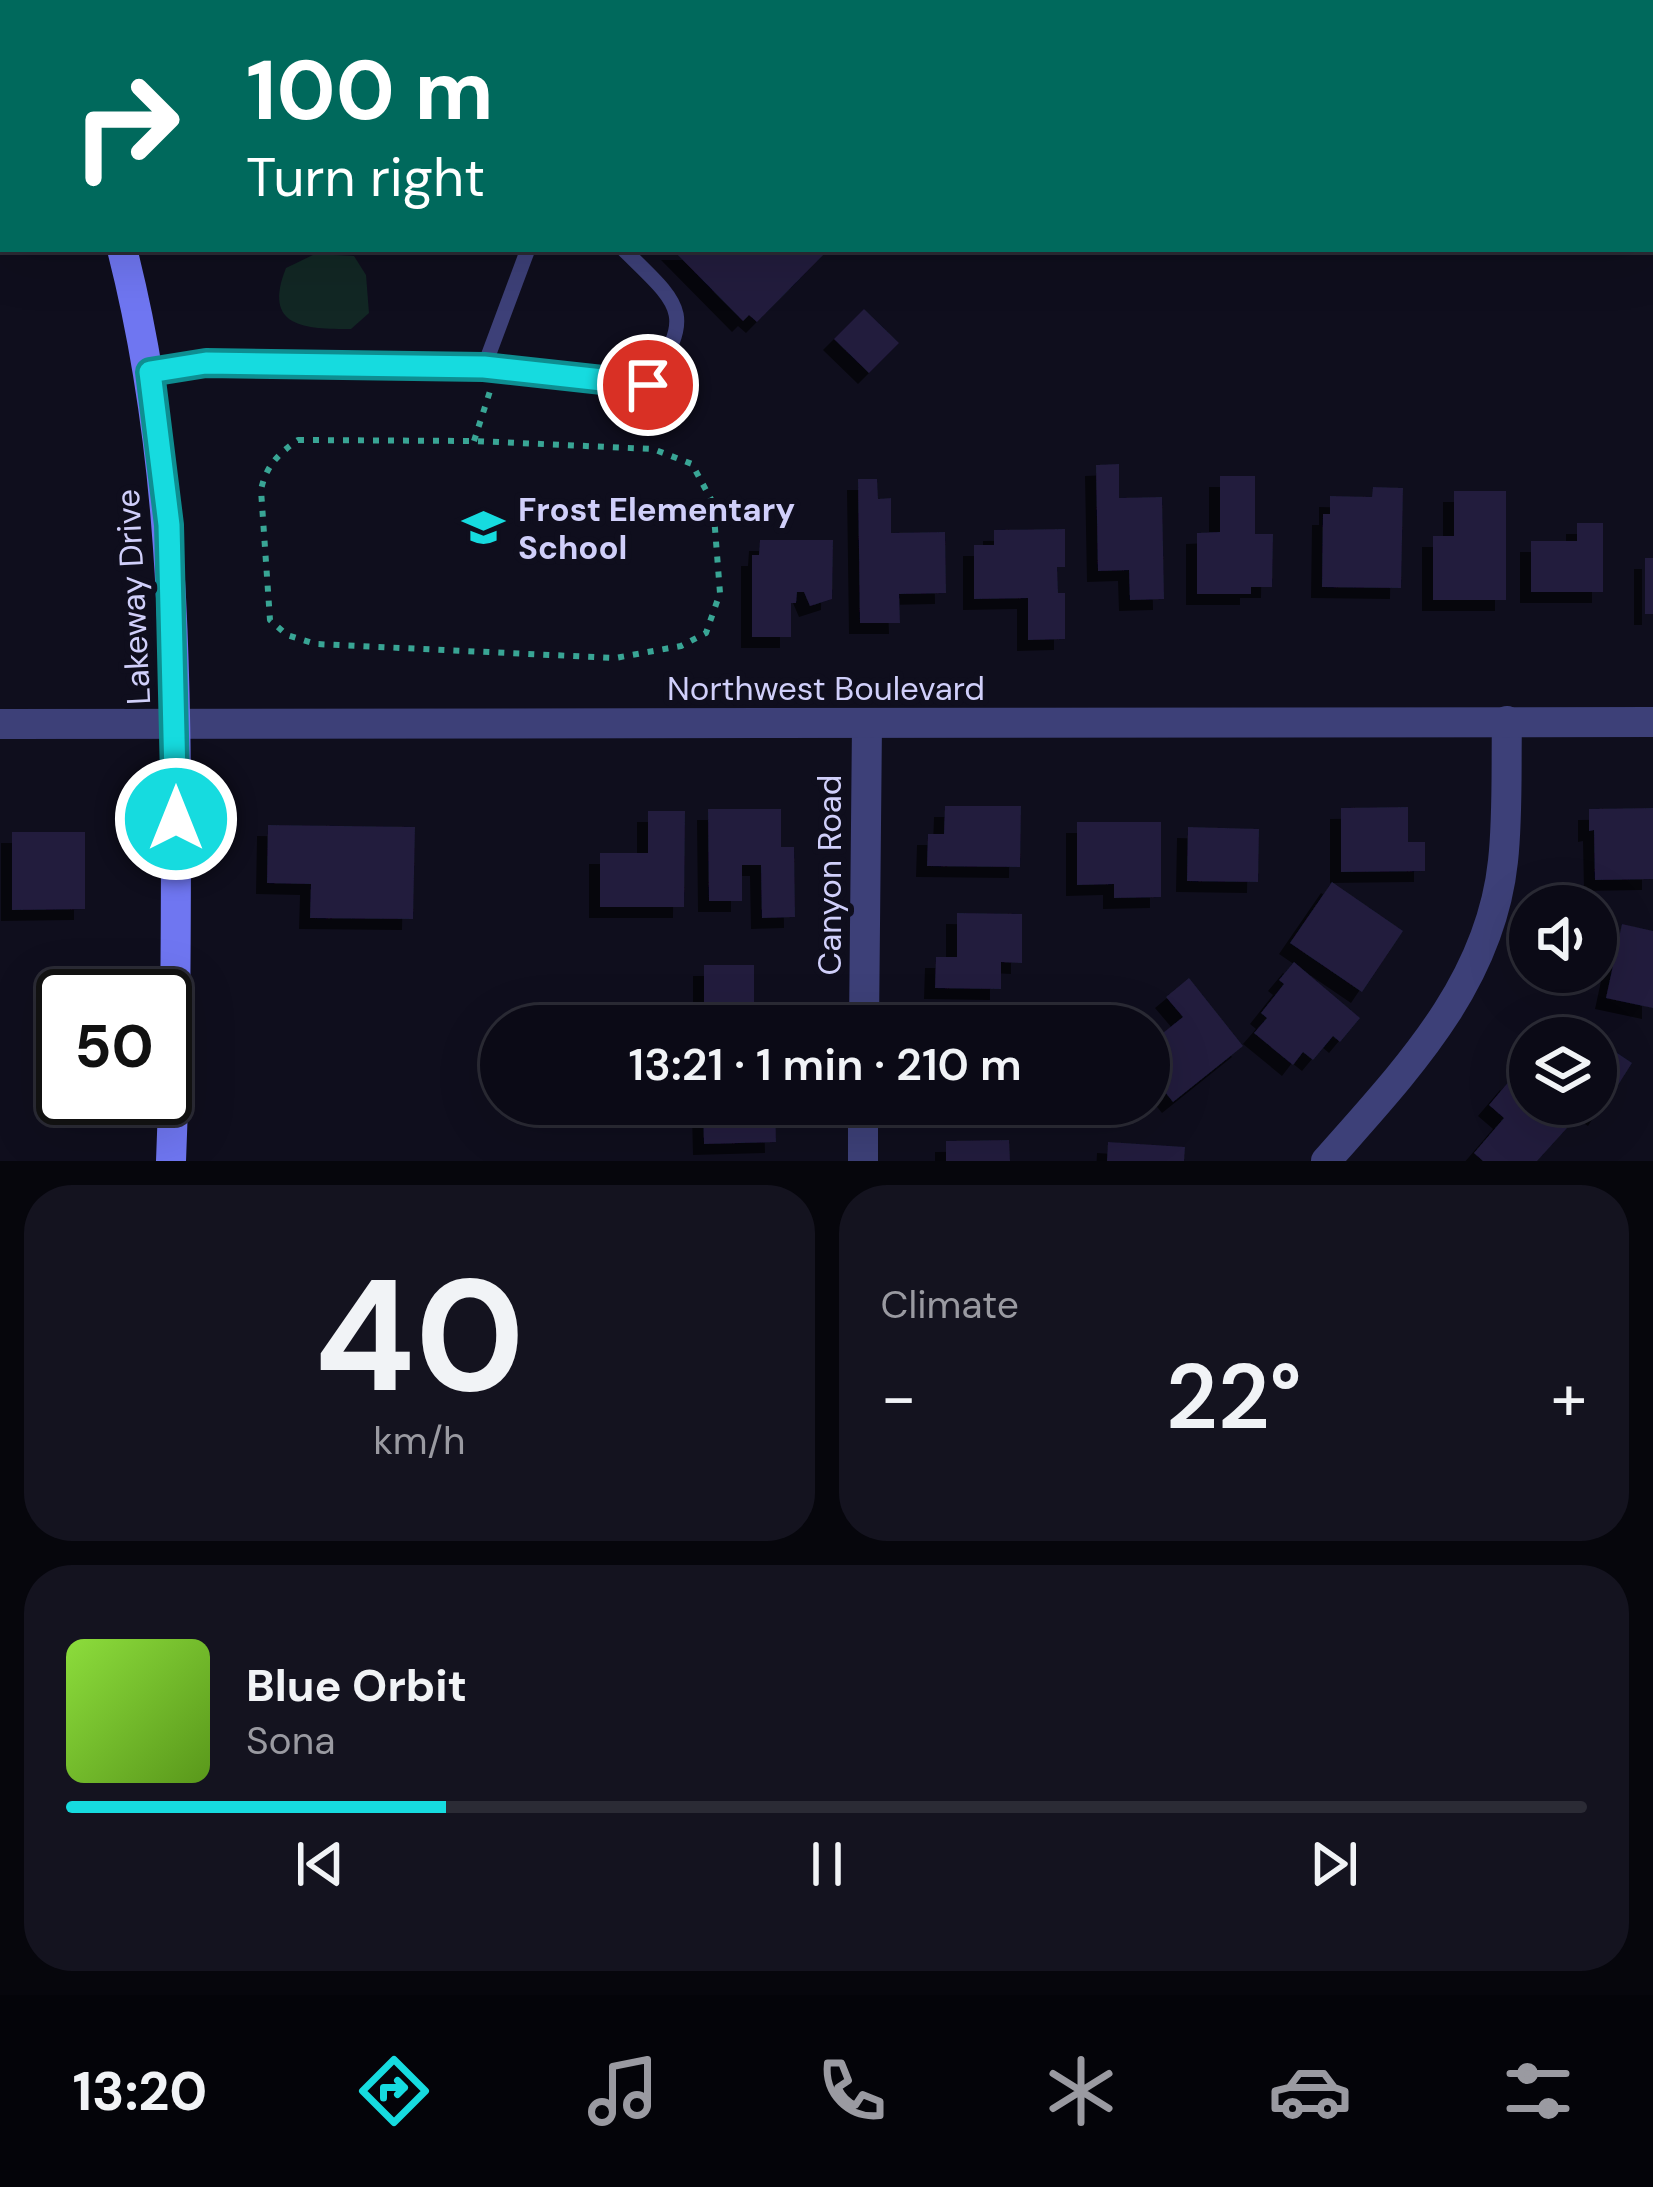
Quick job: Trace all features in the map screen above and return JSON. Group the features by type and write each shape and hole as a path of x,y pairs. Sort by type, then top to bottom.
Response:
{"main road":[{"name":"Lakeway Drive","path":"123,252 150,372 169,525 176,726 177,1006 171,1161"}],"street":[{"path":"1326,1161 1437,1031 1476,960 1503,860 1507,722"},
{"name":"Northwest Boulevard","path":"0,724 1653,722"},
{"name":"Canyon Road","path":"864,1005 866,724"},
{"path":"862,1161 863,1125"}],"lane":[{"path":"490,367 527,252"},
{"path":"150,372 206,363 490,367 648,385 672,350 677,317 669,297 625,252"}],"path":[{"path":"474,441 490,367"},
{"path":"298,440 474,441 652,449 692,464 713,503 720,593 706,633 681,646 615,658 316,644 287,635 270,620 261,490 278,454 298,440"}],"green space":[{"path":"315,254 354,256 366,275 369,313 351,329 304,326 284,314 280,288 286,268"}],"building":[{"path":"675,252 826,252 757,322 749,315 743,321"},
{"path":"864,309 899,343 869,373 834,339"},
{"path":"1119,464 1119,498 1162,497 1164,599 1130,600 1129,570 1098,571 1096,465"},
{"path":"1220,476 1255,476 1255,534 1273,534 1272,587 1251,587 1251,594 1197,594 1197,533 1220,532"},
{"path":"858,479 877,479 878,499 891,498 891,533 945,532 946,593 899,594 900,623 860,623"},
{"path":"1373,487 1403,488 1401,588 1322,587 1323,514 1330,514 1330,496 1372,497"},
{"path":"1454,491 1506,491 1506,600 1433,600 1433,536 1454,536"},
{"path":"1577,523 1603,523 1603,592 1531,592 1531,541 1577,541"},
{"path":"1065,529 1065,567 1057,567 1058,593 1065,593 1065,639 1028,640 1028,598 974,599 974,545 994,545 994,530"},
{"path":"760,540 833,540 832,599 810,606 804,592 797,592 796,603 791,603 791,637 752,637 752,555 759,555"},
{"path":"1645,558 1653,558 1653,614 1645,614"},
{"path":"945,806 1021,806 1020,867 927,866 928,834 944,834"},
{"path":"1408,807 1408,842 1425,842 1425,871 1341,872 1341,808"},
{"path":"1653,808 1653,879 1595,880 1589,809"},
{"path":"708,809 781,809 781,847 794,847 795,917 762,918 761,865 742,865 742,901 709,901"},
{"path":"648,811 685,811 684,907 600,907 600,853 648,853"},
{"path":"1077,822 1161,822 1161,897 1114,898 1114,884 1077,885"},
{"path":"268,825 415,827 413,919 310,918 311,884 267,883"},
{"path":"1188,827 1259,829 1258,882 1187,881"},
{"path":"12,832 85,832 85,909 12,910"},
{"path":"1332,882 1403,931 1362,992 1290,943"},
{"path":"957,913 1022,914 1022,963 1001,962 1001,989 935,988 936,957 957,957"},
{"path":"1622,924 1653,931 1653,1008 1606,998 1607,993 1617,993"},
{"path":"1294,962 1360,1018 1340,1042 1333,1036 1313,1060 1303,1052 1293,1065 1254,1033 1267,1018 1261,1013 1284,984 1279,980"},
{"path":"704,965 754,965 754,1005 704,1005"},
{"path":"1189,978 1243,1046 1173,1102 1170,1027 1183,1017 1166,997"},
{"path":"1617,1053 1632,1063 1617,1087"},
{"path":"1509,1081 1509,1125 1567,1128 1537,1161 1483,1161 1474,1153 1504,1118 1489,1105"},
{"path":"704,1125 776,1125 776,1142 704,1144"},
{"path":"1009,1140 1010,1161 946,1161 946,1141"},
{"path":"1108,1142 1185,1147 1184,1161 1107,1161"}],"place":[{"name":"Frost Elementary School","path":"484,528"}],"route":[{"path":"176,819 169,525 150,372 206,363 484,367 648,385"}]}
